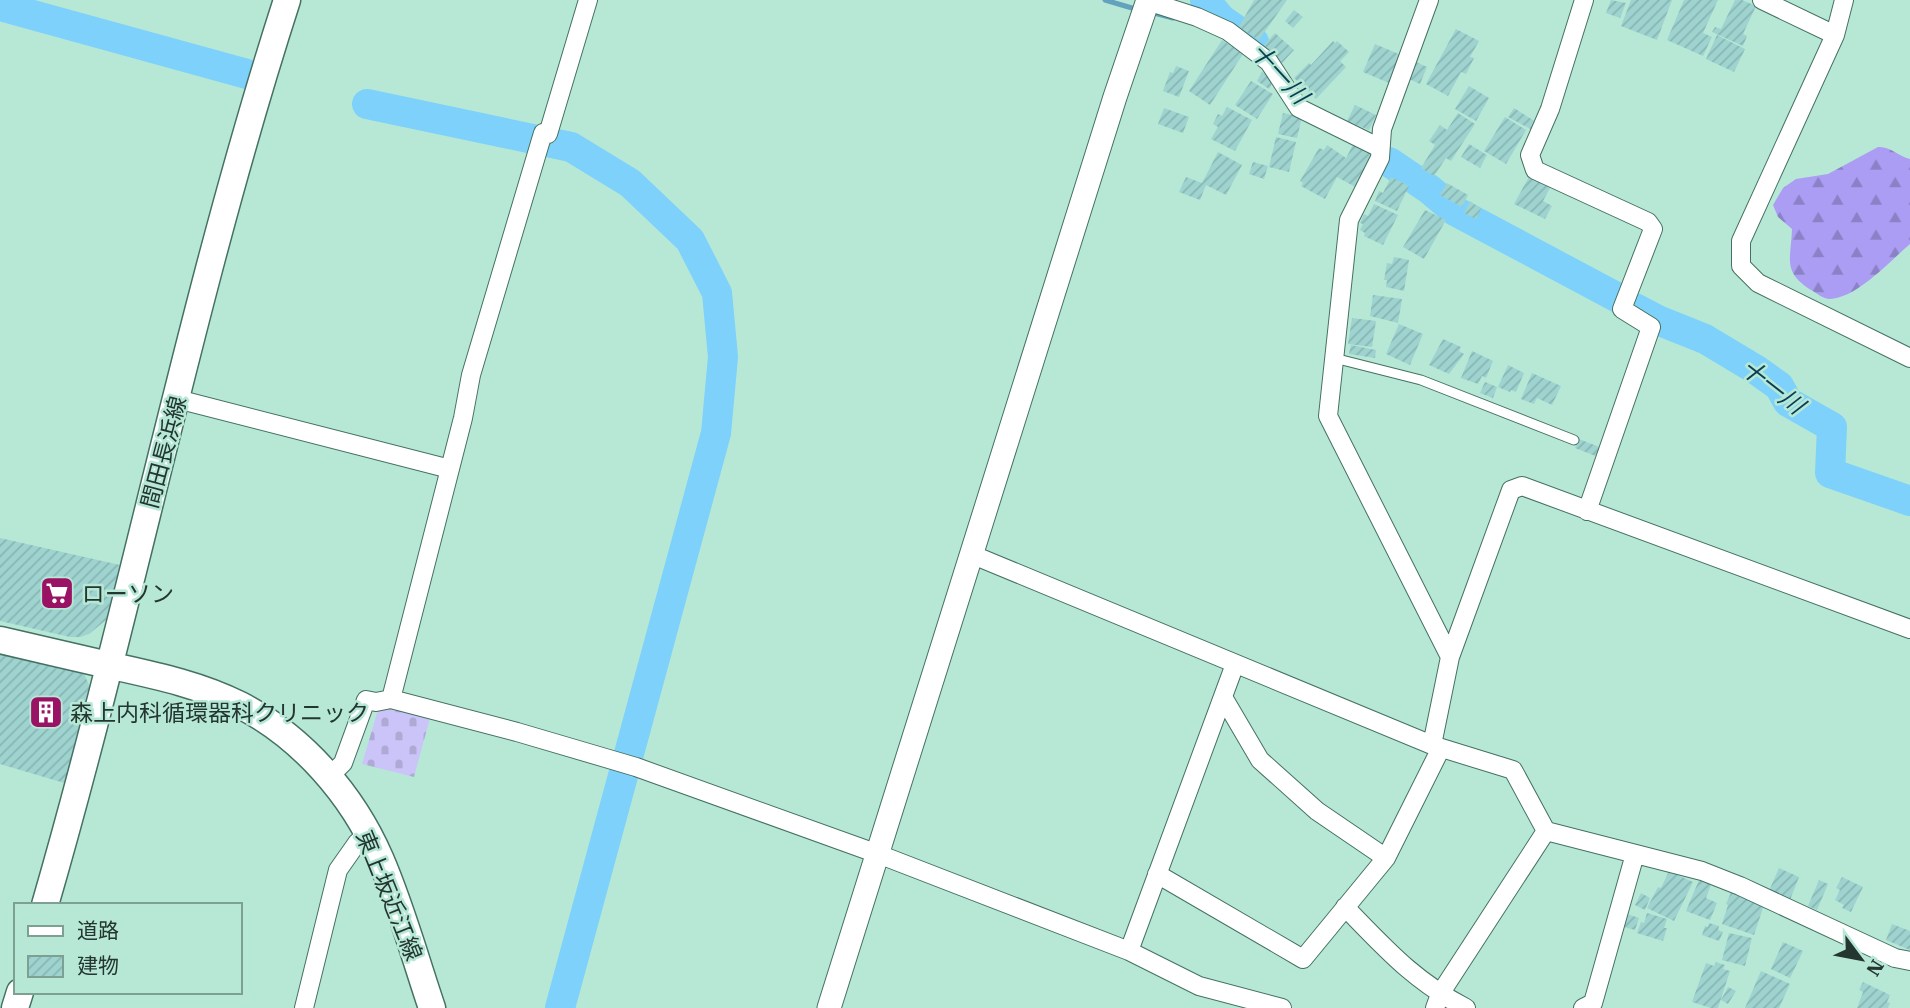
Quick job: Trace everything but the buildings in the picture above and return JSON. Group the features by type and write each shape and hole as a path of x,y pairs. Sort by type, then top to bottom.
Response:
{"main road":[{"name":"間田長浜線","path":"46,903 256,100 287,0"},
{"name":"東上坂近江線","path":"0,640 170,678 239,705 265,719 299,747 330,776 367,834 393,891 432,1008"}],"street":[{"path":"391,699 450,469 471,375 588,0"},
{"path":"1429,0 1382,129 1380,158 1349,220 1328,416 1450,657"},
{"path":"1584,0 1550,109 1530,155 1535,170 1648,222 1653,229 1622,309 1651,327 1587,510"},
{"path":"1762,0 1835,36"},
{"path":"1844,0 1835,36 1741,241 1741,266 1758,283 1910,359"},
{"path":"829,1008 1061,268 1148,1 1197,17 1228,31 1269,62 1299,108 1380,148"},
{"path":"177,399 450,469"},
{"path":"1157,874 1303,959 1386,858 1437,747 1450,657 1511,490 1522,486 1910,629"},
{"path":"973,555 1437,747 1513,770 1546,831 1702,871 1895,958 1910,961"},
{"path":"1129,951 1235,664"},
{"path":"1223,697 1260,760 1317,811 1386,858"},
{"path":"330,776 343,763 366,700 376,702 391,699 636,767 878,853 1129,951 1199,986 1282,1008"},
{"path":"1437,1001 1546,831"},
{"path":"303,1008 338,870 357,843 367,834"},
{"path":"1583,1008 1593,1003 1635,854"},
{"path":"1345,907 1437,1001 1466,1008"}],"lane":[{"path":"1334,358 1421,380 1574,440"}],"green space":[{"path":"1878,147 1910,159 1910,244 1862,286 1840,297 1825,298 1802,283 1792,271 1792,229 1778,217 1773,205 1783,188 1796,179 1828,174"},
{"path":"387,705 430,718 414,777 362,764 377,713"}],"waterway":[{"path":"1105,0 1132,8"},
{"name":"十一川","path":"1205,0 1221,19 1254,42"},
{"path":"0,6 247,74"},
{"path":"1154,13 1173,18"},
{"path":"367,104 571,147 630,183 690,240 717,293 723,357 716,433 560,1008"},
{"name":"十一川","path":"1389,162 1429,189 1455,211 1620,299"},
{"name":"十一川","path":"1635,308 1705,339 1755,369 1779,386 1788,402 1832,427 1830,473 1910,501"}],"place":[{"name":"ローソン","path":"57,593"},
{"name":"森上内科循環器科クリニック","path":"46,712"}]}
